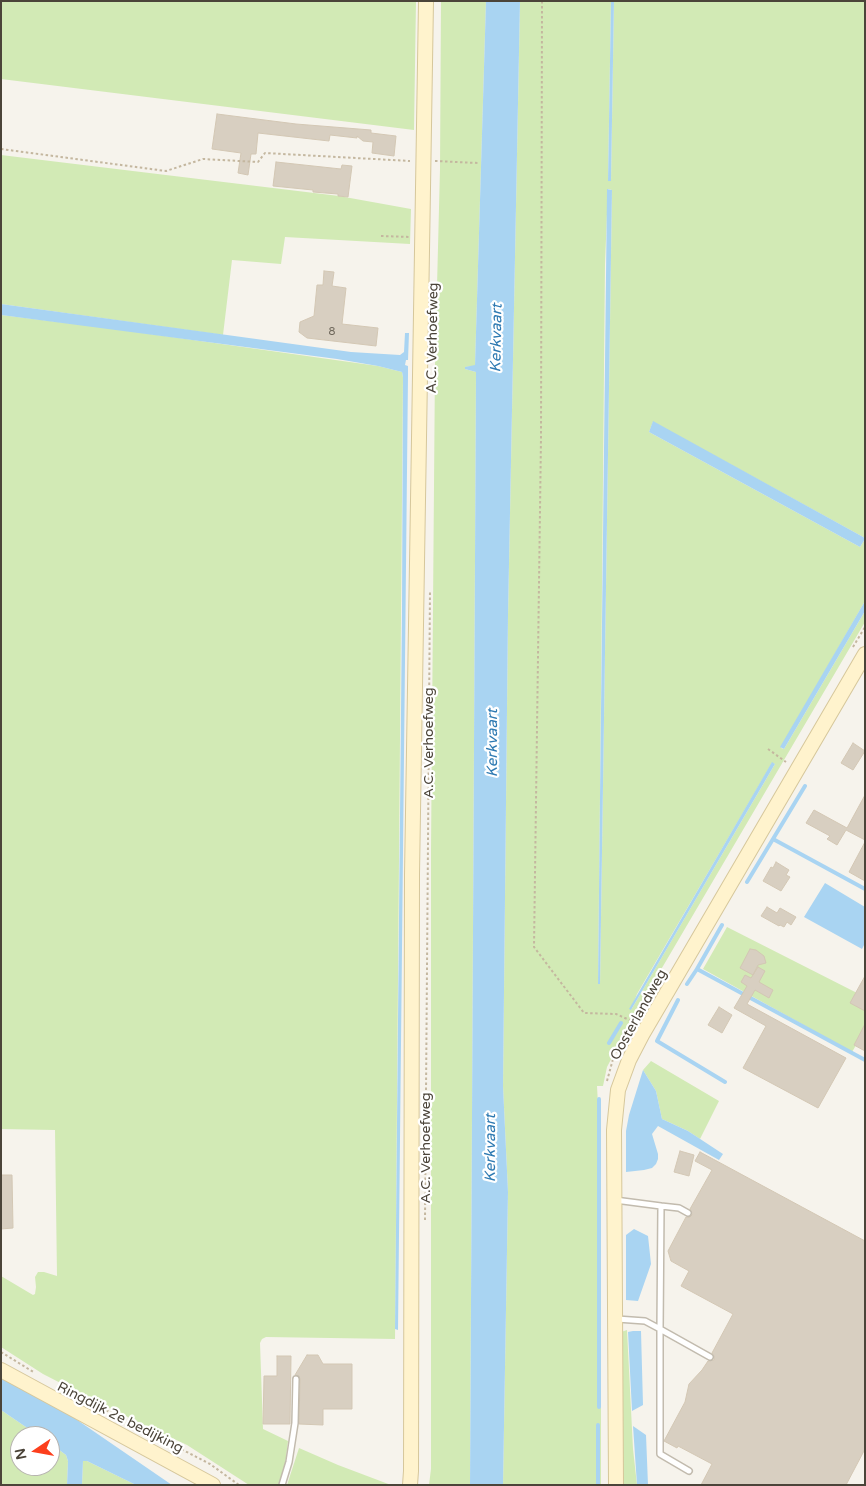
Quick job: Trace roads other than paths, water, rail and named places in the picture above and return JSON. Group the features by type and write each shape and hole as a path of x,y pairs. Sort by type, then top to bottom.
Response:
{"street":[{"name":"A.C. Verhoefweg","path":"410,1485 412,1471 412,874 426,1"},
{"name":"Oosterlandweg","path":"616,1485 614,1130 618,1090 629,1060 646,1028 858,652"},
{"name":"Ringdijk 2e bedijking","path":"1,1370 213,1485"}],"lane":[{"path":"614,1200 679,1208 688,1213"},
{"path":"660,1206 660,1454 689,1471"},
{"path":"614,1319 645,1322 710,1357"},
{"path":"282,1485 289,1462 295,1423 296,1379"}],"water":[{"name":"Kerkvaart","path":"486,1 520,1 508,615 503,1086 508,1192 503,1485 470,1485 476,372 465,369 465,367 475,365"},
{"path":"611,1 614,1 611,181 608,181"},
{"path":"607,189 612,190 600,984 598,984 600,796"},
{"path":"1,304 351,352 400,355 404,352 405,333 409,333 408,360 406,360 405,365 408,366 408,375 398,1330 395,1329 402,608 402,372 337,359 1,315"},
{"path":"653,421 865,539 860,547 649,432"},
{"path":"865,601 865,611 784,749 780,747"},
{"path":"772,762 775,764 631,1010 629,1009"},
{"path":"825,883 865,907 865,943 862,949 804,917"},
{"path":"643,1070 656,1091 662,1119 688,1131 723,1154 719,1160 658,1126 652,1134 658,1154 656,1164 652,1168 626,1172 626,1131"},
{"path":"634,1229 648,1236 651,1264 638,1301 626,1300 626,1235"},
{"path":"641,1331 643,1405 632,1411 628,1332"},
{"path":"1,1374 67,1413 172,1485 136,1485 87,1461 83,1461 82,1485 67,1485 68,1461 66,1455 60,1450 60,1426 24,1426 1,1410"},
{"path":"633,1426 646,1435 648,1485 637,1485"}],"waterway":[{"path":"805,786 773,839 865,889"},
{"path":"747,882 773,839"},
{"path":"722,925 697,969 865,1060"},
{"path":"687,984 697,969"},
{"path":"678,1000 657,1041 725,1082"},
{"path":"609,1043 621,1023"},
{"path":"599,1099 599,1407"},
{"path":"598,1425 598,1485"}]}
